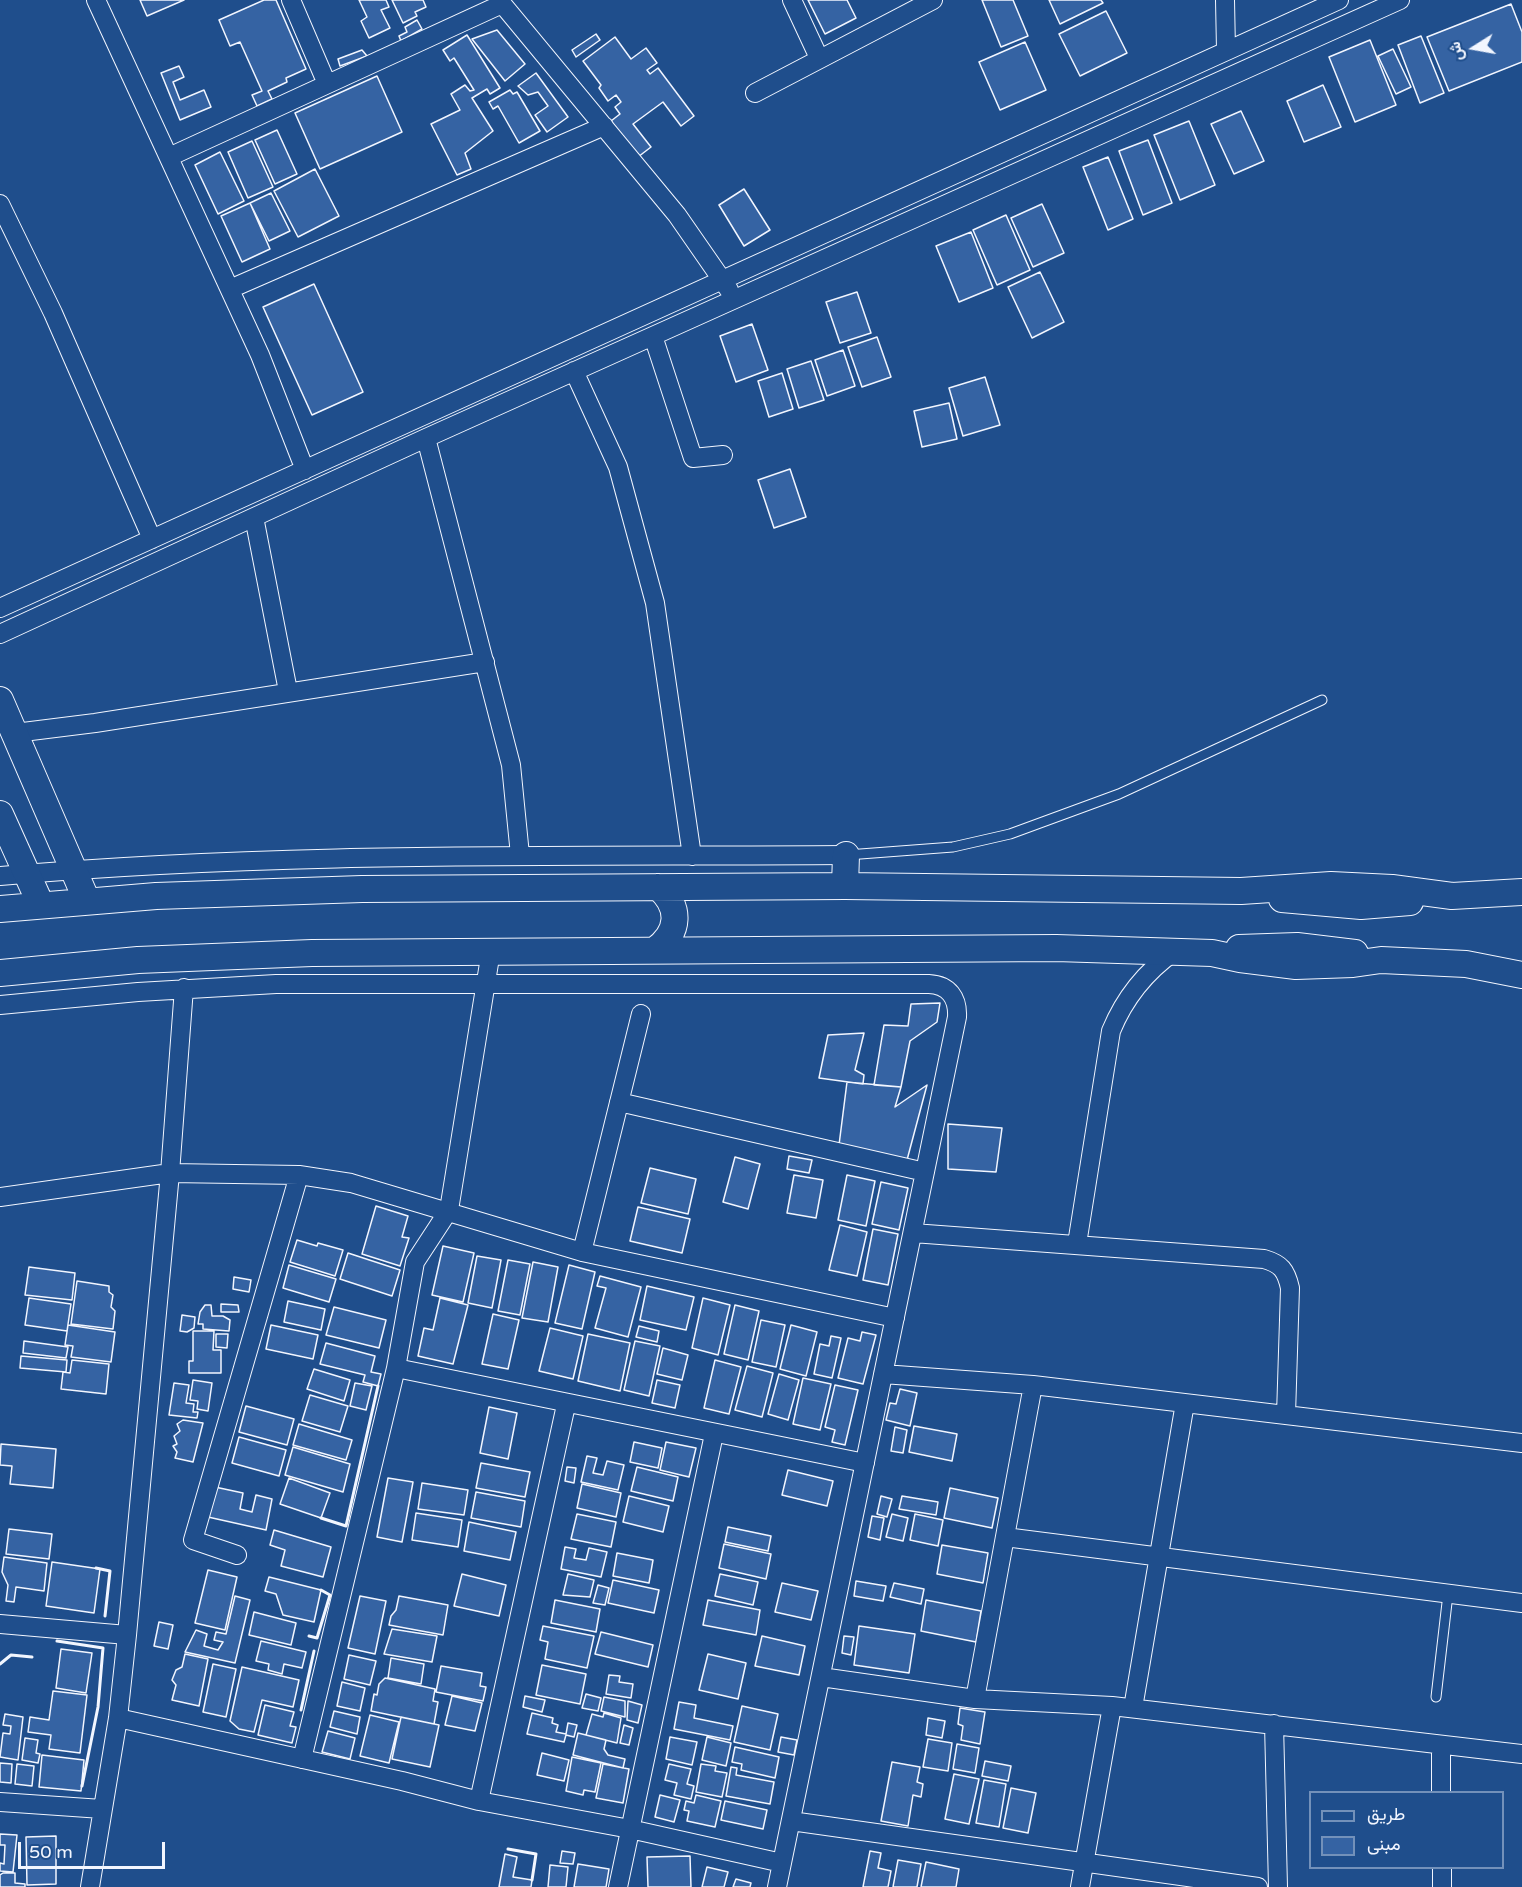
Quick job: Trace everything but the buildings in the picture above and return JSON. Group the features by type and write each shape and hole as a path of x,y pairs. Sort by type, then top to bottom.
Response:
{"main road":[{"path":"0,700 87,901"},
{"path":"0,814 40,905"},
{"path":"845,886 846,855"},
{"path":"0,909 87,901 316,890 845,886 1241,891 1331,885 1392,888 1452,896 1520,891"},
{"path":"656,950 669,937 676,920 674,907 668,895 658,887"},
{"path":"0,973 196,957 491,951 1056,948 1212,952 1258,962 1296,966 1353,964 1381,960 1466,964 1522,975"}],"street":[{"path":"96,0 230,289 305,470"},
{"path":"291,0 327,84"},
{"path":"792,0 819,58"},
{"path":"755,93 933,0"},
{"path":"1225,0 1226,50"},
{"path":"0,608 1339,0"},
{"path":"0,634 426,438 1400,0"},
{"path":"169,157 500,2 677,215 735,299"},
{"path":"230,289 604,126"},
{"path":"0,204 53,313 152,539"},
{"path":"653,336 693,458 723,455"},
{"path":"574,371 618,467 655,603 692,856"},
{"path":"426,438 511,765 520,855"},
{"path":"254,517 288,691"},
{"path":"15,733 95,723 485,662"},
{"path":"0,876 292,859 520,855 846,855"},
{"path":"302,1759 396,1368 415,1262 449,1210 491,951"},
{"path":"1077,1244 1111,1031 1119,1012 1136,986 1158,963 1175,951"},
{"path":"0,1005 184,988 276,984 938,984 956,1000 957,1017 777,1887"},
{"path":"90,1887 118,1718 127,1635 170,1173 184,988"},
{"path":"582,1252 641,1014"},
{"path":"619,1102 925,1172"},
{"path":"0,1197 170,1173 299,1175 351,1183 449,1210 582,1252 895,1318"},
{"path":"237,1555 194,1540 299,1175"},
{"path":"913,1233 1264,1258 1278,1263 1287,1274 1290,1288 1286,1415"},
{"path":"396,1368 566,1405 865,1463"},
{"path":"883,1374 1033,1384 1522,1443"},
{"path":"975,1699 1033,1384"},
{"path":"1133,1708 1185,1403"},
{"path":"479,1801 566,1405"},
{"path":"618,1887 714,1434"},
{"path":"1005,1537 1522,1603"},
{"path":"0,1624 127,1635"},
{"path":"821,1677 975,1699 1133,1708 1522,1754"},
{"path":"1080,1887 1112,1706"},
{"path":"118,1718 479,1801 630,1829 782,1863"},
{"path":"1274,1724 1278,1887"},
{"path":"1441,1746 1441,1791"},
{"path":"0,1803 102,1809"},
{"path":"791,1821 1085,1860 1258,1887"},
{"path":"1442,1869 1442,1887"}],"lane":[{"path":"846,855 953,847 1010,834 1119,794 1322,700"},
{"path":"1436,1697 1448,1594"}],"wall":[{"path":"321,1518 346,1526 378,1386"},
{"path":"96,1568 110,1571 105,1616"},
{"path":"309,1636 317,1638 330,1595 321,1590"},
{"path":"57,1641 103,1648 98,1707 82,1786"},
{"path":"301,1710 314,1651"},
{"path":"0,1664 11,1655 32,1657"},
{"path":"508,1849 536,1854 532,1880"}]}
